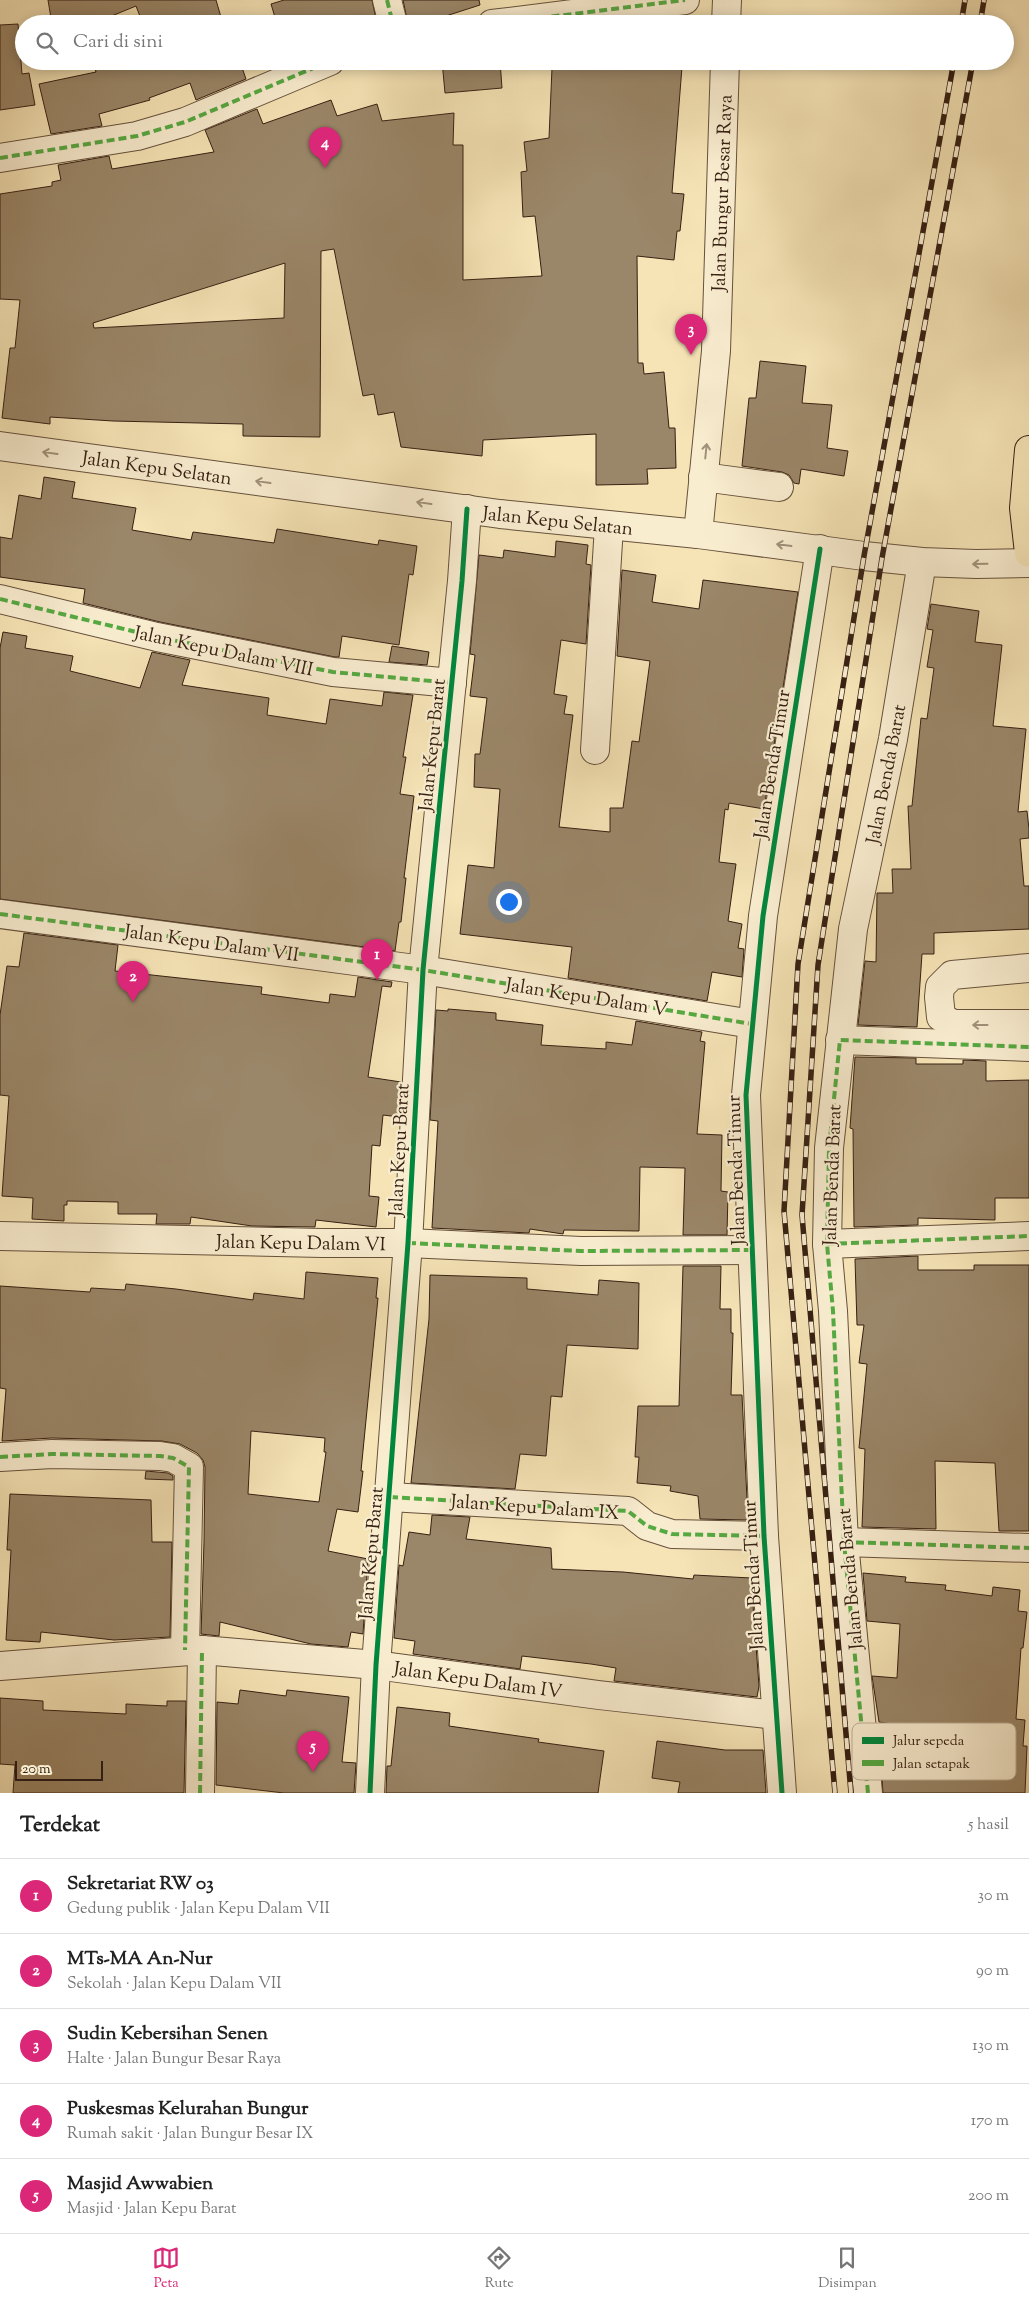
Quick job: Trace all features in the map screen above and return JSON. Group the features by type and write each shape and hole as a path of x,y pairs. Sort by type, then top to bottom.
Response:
{"main road":[{"path":"1029,450 1024,508 1029,553"}],"street":[{"path":"387,0 391,15"},
{"path":"564,15 685,0"},
{"path":"726,15 727,0"},
{"path":"0,158 137,136 185,122 309,70"},
{"name":"Jalan Bungur Besar Raya","path":"698,534 716,351 725,70"},
{"name":"Jalan Kepu Selatan","path":"0,446 467,509 609,526 698,534 922,562 1029,563"},
{"path":"703,477 779,487"},
{"name":"Jalan Kepu Barat","path":"370,1793 376,1665 408,1243 423,970 452,683 467,509"},
{"path":"595,750 609,526"},
{"name":"Jalan Benda Timur","path":"782,1793 764,1536 746,1095 763,916 820,549"},
{"name":"Jalan Benda Barat","path":"861,1723 844,1542 833,1311 827,1244 829,1148 853,929 893,739 922,562"},
{"name":"Jalan Kepu Dalam VIII","path":"0,599 157,637 333,672 452,683"},
{"name":"Jalan Kepu Dalam VII","path":"0,914 423,970"},
{"path":"1029,968 952,976 940,987 938,997 941,1017 953,1024 1029,1024"},
{"name":"Jalan Kepu Dalam V","path":"423,970 752,1024"},
{"path":"840,1040 1029,1047"},
{"name":"Jalan Kepu Dalam VI","path":"0,1236 408,1243 581,1251 752,1250"},
{"path":"827,1244 1029,1236"},
{"path":"0,1457 52,1454 160,1456 173,1458 188,1466 200,1793"},
{"name":"Jalan Kepu Dalam IX","path":"390,1497 628,1511 647,1526 672,1534 764,1536"},
{"path":"844,1542 1029,1548"},
{"name":"Jalan Kepu Dalam IV","path":"0,1666 194,1650 376,1665 599,1695 776,1715"},
{"name":"Jalan Benda Barat","path":"867,1780 868,1793"}],"building":[{"path":"48,0 216,0 220,15 140,15 136,6 114,15 50,15"},
{"path":"284,0 372,0 375,15 274,15 271,4"},
{"path":"403,0 479,0 480,5 449,15 406,15"},
{"path":"15,24 15,70 22,70 22,74 29,73 35,105 0,110 0,25"},
{"path":"95,70 243,70 246,79 196,100 190,83 149,98 150,100 99,114 102,126 51,134 39,84 96,72"},
{"path":"443,70 501,70 502,88 445,93"},
{"path":"552,70 682,70 672,193 684,194 680,231 677,231 674,260 637,256 638,363 643,363 644,374 664,372 669,428 675,428 676,468 647,469 648,484 596,485 596,434 483,440 482,456 401,447 394,412 378,415 374,394 363,396 334,249 321,251 320,437 243,436 243,424 113,421 50,417 50,424 2,418 10,348 15,348 20,300 0,299 0,194 52,186 52,182 61,180 58,165 109,156 112,169 214,152 205,130 257,109 263,124 331,100 337,116 377,104 382,121 454,113 453,145 463,145 463,280 542,276 535,216 523,217 521,172 527,171 524,142 549,138","holes":["285,263 284,318 94,328 93,323"]},
{"path":"760,361 806,366 802,403 832,405 827,448 848,451 844,476 801,469 799,484 794,483 789,475 782,472 742,466 749,398 756,398"},
{"path":"44,477 75,482 72,498 136,508 132,530 191,540 193,532 274,543 277,529 378,545 379,540 417,546 413,575 409,574 399,645 342,636 339,657 335,657 160,622 83,603 85,589 0,577 0,537 12,539 19,495 41,499"},
{"path":"556,541 588,545 586,564 591,565 586,644 561,640 554,694 567,696 564,714 573,715 559,827 610,832 610,808 623,808 632,741 639,742 650,661 617,656 622,570 656,575 652,602 699,609 703,580 798,592 764,809 729,803 728,810 725,809 719,862 736,864 728,921 742,924 738,948 744,949 742,977 712,972 707,1001 568,978 572,947 460,934 468,865 494,868 500,789 474,787 475,754 480,754 487,698 470,696 475,655 470,654 479,555 503,558 504,550 555,557"},
{"path":"931,604 979,611 975,642 1002,645 993,726 1026,729 1018,812 1027,811 1029,829 1029,838 1020,839 1024,886 1029,886 1029,929 934,933 934,954 922,954 917,1027 858,1025 865,961 876,962 877,893 893,893 892,869 911,869 908,806 912,806 921,718 927,719 934,668 927,667 933,630 927,629"},
{"path":"3,632 27,636 25,648 73,656 70,671 140,688 152,652 190,660 182,685 269,698 267,715 326,724 330,699 382,706 384,692 413,695 403,757 406,757 400,794 414,796 404,878 406,878 401,922 399,922 395,951 0,899 0,648"},
{"path":"392,646 429,652 427,665 389,662"},
{"path":"24,933 118,945 115,971 262,987 261,994 329,1003 330,994 355,997 358,977 392,982 391,987 382,986 368,1077 401,1082 399,1117 383,1115 380,1146 372,1145 369,1196 379,1197 376,1227 316,1220 315,1227 252,1226 191,1217 190,1224 156,1224 157,1214 118,1214 118,1202 67,1201 67,1205 64,1205 64,1221 32,1219 33,1198 2,1196 9,1096 0,1095 0,1015 7,966 19,967"},
{"path":"448,1009 496,1013 496,1020 543,1025 541,1045 606,1049 606,1042 632,1045 636,1021 702,1032 700,1041 705,1042 697,1134 722,1135 721,1191 728,1192 727,1235 683,1235 685,1168 640,1167 639,1231 564,1230 563,1234 530,1229 529,1233 432,1228 438,1121 430,1120 436,1010 448,1011"},
{"path":"855,1057 916,1058 916,1064 963,1064 963,1060 986,1061 986,1081 1029,1080 1029,1198 995,1198 995,1220 918,1218 918,1225 854,1227 853,1129 850,1128"},
{"path":"918,1256 918,1270 974,1270 974,1265 1029,1265 1029,1531 999,1531 995,1463 935,1461 936,1529 862,1527 865,1449 859,1448 867,1364 859,1363 864,1325 857,1325 855,1259"},
{"path":"683,1266 721,1266 720,1309 731,1309 731,1333 733,1333 731,1395 742,1395 748,1520 700,1519 698,1496 670,1491 671,1486 637,1483 639,1457 635,1457 638,1406 679,1406"},
{"path":"306,1272 378,1278 376,1298 378,1298 358,1512 337,1509 328,1551 368,1559 363,1634 351,1632 348,1647 311,1644 220,1622 219,1636 201,1634 205,1467 203,1460 197,1453 180,1444 162,1441 52,1438 2,1441 6,1389 0,1388 0,1286 90,1292 91,1288 125,1290 126,1284 253,1300 254,1293 304,1299","holes":["251,1431 325,1438 324,1452 326,1452 319,1502 248,1494"]},
{"path":"430,1275 527,1278 527,1289 598,1295 599,1280 639,1283 638,1349 567,1345 562,1397 551,1396 546,1456 520,1454 515,1489 411,1483 429,1319"},
{"path":"146,1471 168,1473 173,1476 173,1480 145,1479"},
{"path":"10,1494 151,1500 152,1542 172,1542 170,1637 114,1640 41,1632 40,1642 6,1640 11,1550 7,1550"},
{"path":"432,1515 470,1517 466,1539 551,1548 552,1569 623,1572 693,1579 694,1575 751,1578 759,1686 757,1697 614,1681 616,1668 591,1664 522,1656 520,1669 413,1654 415,1641 394,1638 399,1565 403,1566 409,1532 430,1535"},
{"path":"863,1573 906,1577 905,1582 946,1585 945,1590 992,1596 993,1587 1020,1590 1018,1611 1027,1612 1023,1648 1021,1648 1016,1719 1025,1720 1023,1746 1027,1746 1025,1793 883,1793 882,1780 1016,1780 1016,1723 879,1722 872,1676 897,1678 900,1624 867,1621"},
{"path":"240,1690 286,1696 287,1690 349,1697 342,1762 356,1763 354,1793 284,1793 216,1785 217,1702 238,1704"},
{"path":"0,1698 43,1701 43,1710 126,1714 126,1704 167,1706 167,1701 186,1701 184,1793 13,1793 15,1765 0,1764"},
{"path":"397,1707 450,1713 449,1726 539,1739 538,1742 604,1751 598,1793 386,1793 387,1766 391,1766"},
{"path":"657,1741 725,1750 763,1750 766,1793 678,1793 680,1782 652,1778"}],"railway":[{"path":"962,15 965,0"},
{"path":"982,15 984,0"},
{"path":"835,1793 784,1211 798,964 864,556 952,70"},
{"path":"851,1793 802,1215 818,965 882,558 971,70"}],"marked path":[{"path":"387,0 391,15"},
{"path":"564,15 685,0"},
{"path":"0,158 137,136 185,122 309,70"},
{"path":"0,599 157,637 333,672 452,683"},
{"path":"0,914 423,970 752,1024"},
{"path":"861,1723 844,1542 833,1311 827,1244 829,1148 840,1040 1029,1047"},
{"path":"827,1244 1029,1236"},
{"path":"408,1243 581,1251 752,1250"},
{"path":"0,1457 52,1454 160,1456 173,1458 189,1467 185,1650"},
{"path":"390,1497 628,1511 647,1526 672,1534 764,1536"},
{"path":"844,1542 1029,1548"},
{"path":"200,1793 202,1650"},
{"path":"867,1780 868,1793"}],"cycle path":[{"path":"370,1793 376,1665 408,1243 423,970 462,581 467,509"},
{"path":"782,1793 764,1536 746,1095 763,916 820,549"}],"place":[{"name":"Puskesmas Kelurahan Bungur","path":"325,168"},
{"name":"Sudin Kebersihan Senen","path":"691,355"},
{"name":"Sekretariat RW 03","path":"377,980"},
{"name":"MTs-MA An-Nur","path":"133,1002"},
{"name":"Masjid Awwabien","path":"313,1772"}]}
